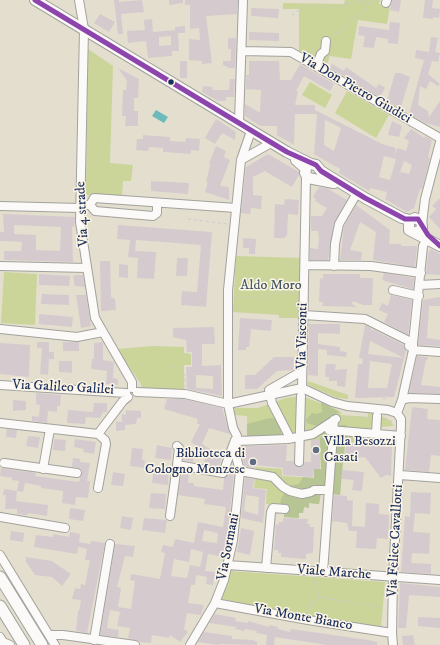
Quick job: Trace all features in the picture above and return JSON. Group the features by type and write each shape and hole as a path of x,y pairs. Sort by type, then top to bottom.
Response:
{"highway":[{"path":"0,577 42,645"},
{"path":"0,606 24,645"}],"main road":[{"path":"35,0 239,122 286,152 307,170 311,180 319,175"},
{"path":"307,170 318,166 319,175"},
{"path":"319,175 345,186 415,225 440,246"},
{"path":"415,225 427,238 440,246"}],"street":[{"name":"Via 4 strade","path":"80,0 84,29 80,222 94,313 103,332 132,382 131,392"},
{"path":"239,122 243,0"},
{"path":"316,66 321,54 325,51 326,41"},
{"name":"Via Don Pietro Giudici","path":"242,51 291,52 440,138"},
{"name":"Via Sormani","path":"190,645 215,603 228,565 233,540 238,468 237,438 233,428 228,404 228,297 241,160 251,131"},
{"path":"415,225 438,157 440,142"},
{"path":"241,160 271,143"},
{"name":"Via Visconti","path":"299,462 304,315 303,265 307,170"},
{"path":"307,188 309,184 319,175"},
{"path":"334,266 335,244 339,224 361,196"},
{"path":"90,205 94,198 236,208"},
{"path":"90,205 95,211 153,216 156,213 157,203"},
{"path":"0,206 90,205"},
{"path":"413,346 423,246 427,238"},
{"path":"303,265 371,266 420,273"},
{"path":"0,266 87,268"},
{"path":"420,285 440,284"},
{"path":"393,290 419,296"},
{"path":"304,315 365,319 413,346 440,352"},
{"path":"0,329 77,337 103,332"},
{"path":"228,404 269,394 301,392 336,403 388,410 397,413 402,399 399,391 408,348 413,346"},
{"path":"290,438 272,403 269,390 297,374"},
{"name":"Via Galileo Galilei","path":"0,385 185,394 228,404"},
{"path":"98,434 131,392"},
{"path":"402,399 440,399"},
{"name":"Via Felice Cavallotti","path":"393,645 393,577 400,475 401,436 401,419 397,413"},
{"path":"377,416 378,435"},
{"path":"177,465 223,473 228,456 237,438 290,438 313,434 336,419 333,431 319,572"},
{"path":"0,423 98,434 105,440 106,444 98,488"},
{"path":"43,469 50,429"},
{"path":"320,430 401,436"},
{"path":"170,516 179,448 177,446"},
{"path":"4,463 77,473"},
{"path":"238,468 273,477 283,488 290,491 302,494 314,490 328,491"},
{"path":"400,475 440,478"},
{"path":"266,568 271,512 273,508 285,509"},
{"path":"0,517 65,528"},
{"path":"94,640 110,544"},
{"path":"0,555 55,645"},
{"name":"Viale Marche","path":"228,565 440,580"},
{"name":"Via Monte Bianco","path":"215,603 308,620 392,633"},
{"path":"49,636 63,635 135,645"}],"path":[{"path":"347,0 347,5"},
{"path":"308,54 313,48 326,41 362,13 372,0"},
{"path":"292,15 305,6 338,7 363,1 369,4"},
{"path":"188,219 232,225"},
{"path":"285,264 303,265"},
{"path":"228,297 263,297 271,293 304,292"},
{"path":"174,366 185,376 185,394"},
{"path":"383,399 388,398"},
{"path":"319,572 314,587 320,597 385,608"},
{"path":"308,620 311,602 318,600 320,597"}],"green space":[{"path":"345,0 380,0 379,4 390,6 387,24 358,20 351,59 330,56 326,67 299,51 299,9 283,9 283,3 344,4"},
{"path":"88,49 113,66 110,163 133,165 131,181 123,181 122,196 86,195"},
{"path":"310,82 332,95 325,108 302,95"},
{"path":"347,91 389,115 376,138 335,113"},
{"name":"Aldo Moro","path":"236,256 301,258 299,318 279,318 279,315 233,312"},
{"path":"4,272 37,274 35,325 1,323"},
{"path":"152,346 184,347 184,353 191,354 191,365 184,365 184,390 142,389 141,384 117,349"},
{"path":"308,381 348,395 348,399 337,398 312,387 307,384"},
{"path":"301,396 334,408 341,412 341,415 368,417 368,412 378,414 391,421 393,426 369,428 368,433 359,434 359,443 345,442 340,495 321,492 319,504 309,503 309,508 304,507 303,513 299,513 299,518 284,517 285,505 266,504 267,489 254,488 256,467 282,469 282,476 314,478 314,469 321,469 320,440 248,443 247,416 235,415 234,408 258,408 286,398"},
{"path":"321,402 339,412 317,426 307,423 306,420 312,413 317,414 322,412"},
{"path":"270,418 276,419 281,429 281,435 247,436 247,424"},
{"path":"340,425 347,425 348,434 345,442 340,495 321,492 319,504 309,503 309,508 304,507 303,513 299,513 299,518 284,517 285,506 280,505 281,499 288,486 299,484 303,477 314,478 314,469 321,469 320,439 323,433"},
{"path":"230,571 385,582 381,628 311,617 221,599"}],"water":[{"path":"156,110 168,117 164,123 152,116"}],"building":[{"path":"114,0 119,0 119,2 142,0 144,12 121,14 123,34 118,34"},
{"path":"169,0 183,0 183,3 169,5"},
{"path":"185,0 238,0 237,14 206,16 212,63 202,64 202,61 189,60 189,39 200,40 199,28 190,29 190,5 185,5"},
{"path":"392,0 401,0 399,12 390,10"},
{"path":"425,0 433,0 432,8 440,9 439,18 423,18"},
{"path":"251,8 279,9 278,18 251,16"},
{"path":"100,14 115,22 109,32 94,23"},
{"path":"152,19 153,32 175,30 175,27 185,26 185,33 178,33 179,51 172,51 172,56 148,58 146,41 128,43 127,31 145,30 144,20","holes":["171,36 171,45 159,46 159,37"]},
{"path":"390,22 400,23 398,44 388,43 388,39 376,37 374,48 363,47 365,36 358,35 359,26 389,30"},
{"path":"249,32 279,33 279,41 249,40"},
{"path":"431,37 438,38 435,52 440,53 438,62 432,61 428,74 440,84 438,86 430,81 426,89 420,86 418,105 428,111 429,117 440,101 440,127 425,123 409,114 424,60 415,58 416,50 429,52"},
{"path":"228,38 236,38 235,68 229,68 223,65 223,61 231,61 231,49 228,49"},
{"path":"180,61 187,61 187,78 180,78"},
{"path":"249,61 279,61 280,80 291,80 300,64 334,84 330,91 304,76 296,91 298,92 295,105 315,105 315,110 382,144 396,148 394,154 398,148 406,151 409,141 404,138 411,129 425,138 425,136 432,140 428,157 430,158 422,189 420,189 414,208 407,212 385,199 387,192 370,188 369,191 339,173 340,169 314,154 317,114 295,114 294,145 277,135 277,126 260,126 245,116 245,104 260,113 261,90 246,89 246,79 250,79 246,78 246,75 249,75","holes":["325,120 341,128 334,151 324,145","384,156 396,159 390,180 379,177","404,161 412,165 409,174 400,172"]},
{"path":"332,64 344,71 346,67 376,88 379,84 385,88 380,97 330,68"},
{"path":"118,68 139,79 138,98 134,98 134,111 138,111 138,126 125,126 126,116 122,116 123,90 126,90 127,81"},
{"path":"395,73 400,73 410,77 401,107 387,101"},
{"path":"230,79 235,79 234,97 226,97 226,101 218,101 202,92 203,86 213,87 212,90 229,90"},
{"path":"216,119 236,132 235,140 222,133 215,144 205,138"},
{"path":"392,121 402,126 399,137 388,135"},
{"path":"143,135 170,137 170,141 185,142 186,138 200,139 199,151 191,150 191,154 163,152 163,148 149,147 148,151 136,150 137,139 143,139"},
{"path":"216,146 226,151 224,157 230,160 220,186 229,187 229,200 205,192 208,182 206,182 209,164"},
{"path":"268,154 299,172 299,175 292,187 265,171 253,177 253,195 262,196 261,209 251,208 250,214 241,213 246,167"},
{"path":"151,181 189,183 188,194 151,191"},
{"path":"319,187 327,188 347,200 334,223 328,260 310,260 310,248 318,249 319,238 318,231 311,231 311,216 322,216 327,208 315,201 316,199 313,197"},
{"path":"440,198 440,229 429,217 436,209 432,206"},
{"path":"285,199 299,200 298,215 288,214 287,236 285,236 285,238 274,238 275,204 284,205"},
{"path":"356,205 390,230 389,244 417,246 415,267 373,260 376,232 360,222 350,250 362,252 361,260 340,260 344,226"},
{"path":"3,214 75,217 74,227 72,227 73,262 4,260 4,251 21,251 22,242 0,241 0,232 4,232","holes":["14,225 61,227 60,251 36,250 36,235 14,234"]},
{"path":"118,225 212,232 206,307 181,305 182,291 197,292 201,245 136,240 135,251 156,252 154,279 137,278 138,258 128,257 130,240 117,239"},
{"path":"243,238 256,239 255,254 249,254 249,248 243,248"},
{"path":"431,249 440,254 440,275 426,274 428,253"},
{"path":"177,258 188,258 187,276 176,276"},
{"path":"100,261 110,261 111,297 115,299 116,310 101,311"},
{"path":"119,264 128,265 128,278 119,277"},
{"path":"384,273 414,278 413,289 385,281 382,279"},
{"path":"39,274 70,276 69,286 39,285"},
{"path":"323,274 360,274 360,278 373,278 372,305 363,305 353,301 352,304 357,307 322,306 323,302 319,302 320,278 323,279"},
{"path":"83,275 85,287 75,286 73,276"},
{"path":"42,294 69,295 69,305 41,304"},
{"path":"76,295 86,295 91,326 81,328"},
{"path":"391,295 412,300 408,335 384,322 388,314 379,310 382,303 388,306"},
{"path":"440,297 440,306 429,306 427,338 440,340 440,346 418,345 423,300"},
{"path":"39,314 73,317 72,327 39,324"},
{"path":"240,318 272,320 271,331 251,329 249,347 246,347 246,350 238,350"},
{"path":"309,324 340,324 340,334 318,333 318,344 340,347 340,351 347,352 346,357 327,355 327,350 318,349 318,376 308,375"},
{"path":"365,325 371,328 371,331 372,329 404,345 406,350 404,358 394,397 355,398 358,364 362,364 363,359 359,358","holes":["370,341 404,358 368,354","370,361 392,364 387,388 368,388"]},
{"path":"214,327 215,344 202,344 202,366 221,365 222,396 187,389 186,367 192,367 192,352 187,352 186,340 173,337 173,328","holes":["196,375 213,376 213,389 196,388"]},
{"path":"37,342 49,342 49,352 54,352 54,359 49,359 48,375 40,374 42,348 37,348"},
{"path":"63,342 79,342 79,351 63,351"},
{"path":"103,342 103,360 114,362 113,378 118,379 118,385 106,384 107,371 91,369 92,359 94,359 94,343"},
{"path":"0,343 30,345 29,377 0,374"},
{"path":"417,356 428,357 426,360 421,385 440,387 440,394 409,393"},
{"path":"274,357 294,357 293,370 277,371 257,389 245,389 245,375 255,375"},
{"path":"59,361 72,361 72,373 59,372"},
{"path":"326,364 336,364 335,370 347,369 345,387 337,386 337,381 329,381 329,377 325,377"},
{"path":"36,393 61,395 60,406 57,406 57,412 48,411 47,423 32,421 32,416 39,417 40,405 36,404"},
{"path":"167,399 184,399 222,408 230,434 209,428 202,444 217,453 223,454 219,467 204,464 206,453 191,442 200,424 197,424 198,419 164,409"},
{"path":"13,400 26,401 26,410 13,411"},
{"path":"94,403 107,403 107,412 103,412 100,418 86,417 85,424 67,423 68,410 93,412"},
{"path":"412,407 428,409 427,419 440,420 440,456 431,455 429,472 405,470"},
{"path":"126,410 141,411 141,418 137,418 136,424 125,425 125,430 116,431 116,422 122,422 122,414 126,415"},
{"path":"7,429 17,430 16,438 6,437"},
{"path":"28,436 40,437 38,448 26,446"},
{"path":"54,439 66,440 65,451 53,450"},
{"path":"75,439 96,442 94,454 83,452 84,449 74,447"},
{"path":"320,439 320,469 314,469 313,477 283,475 283,468 255,465 255,468 244,466 242,446 287,445 286,461 294,461 296,466 301,467 304,462 311,462 311,440"},
{"path":"346,443 392,447 391,476 386,475 381,478 365,457 352,458 353,455 345,455"},
{"path":"157,445 172,448 171,460 155,458"},
{"path":"132,448 143,449 142,460 145,460 144,468 130,466"},
{"path":"184,451 194,452 193,462 183,460"},
{"path":"73,458 80,459 80,462 90,463 87,481 90,481 88,498 76,497 75,505 62,503 63,491 41,488 41,486 25,483 23,492 17,491 19,481 12,480 13,478 0,476 1,468 36,473 35,476 79,482 82,471 80,468 72,467"},
{"path":"232,464 234,471 228,534 223,557 208,554 205,571 215,572 213,585 206,584 207,577 196,575 195,585 191,585 188,603 204,605 201,615 187,613 184,629 188,632 180,642 170,635 169,638 152,635 151,643 139,642 128,638 130,628 117,626 120,612 110,610 107,628 119,630 118,637 100,635 115,544 135,546 133,557 125,556 117,587 121,588 118,607 131,609 135,581 130,580 131,574 160,579 165,553 161,552 163,545 173,547 175,539 194,543 198,522 223,527 226,507 204,504 205,499 178,495 182,471 189,473 188,483 194,483 194,486 223,490 224,478 228,475","holes":["204,530 218,533 217,543 202,541","191,549 203,552 200,567 190,565 187,578 171,576 174,559 189,562"]},
{"path":"154,468 169,470 168,485 152,483"},
{"path":"342,470 364,472 362,491 352,490 354,480 342,479"},
{"path":"113,472 125,474 123,486 111,485"},
{"path":"245,477 254,479 253,488 266,490 263,523 241,518","holes":["246,495 259,497 258,515 244,511"]},
{"path":"4,489 17,491 16,501 48,505 47,516 28,513 27,515 17,514 17,509 5,509 6,495 3,495"},
{"path":"411,492 431,493 430,514 415,513 413,532 430,533 429,554 412,553 411,563 431,564 431,574 401,572 405,516 410,517"},
{"path":"151,493 166,494 165,509 149,508"},
{"path":"334,495 347,496 347,500 353,501 352,526 365,527 366,503 379,504 379,514 389,515 388,539 377,538 376,549 356,548 357,531 349,531 347,523 332,521"},
{"path":"70,508 85,510 83,521 69,519"},
{"path":"122,516 133,518 131,530 120,528"},
{"path":"144,518 167,520 165,533 142,530"},
{"path":"283,518 308,519 307,524 310,524 310,527 314,527 313,553 306,554 306,559 281,557 281,553 278,553 278,550 274,550 276,524 279,525 279,522 283,522"},
{"path":"241,528 254,531 250,555 237,552"},
{"path":"11,531 24,533 23,542 10,540"},
{"path":"70,532 80,534 79,542 90,544 91,541 105,543 87,633 76,631 78,611 81,600 72,599 75,588 80,589 81,584 85,585 90,560 85,560 87,549 78,547 77,554 34,547 36,535 53,537 53,534 69,537"},
{"path":"26,557 52,561 71,574 62,586 52,577 35,575 26,562"},
{"path":"400,583 440,587 440,597 409,595 406,628 398,628"},
{"path":"215,614 236,618 235,621 248,623 248,621 269,627 269,625 290,632 291,629 368,640 377,642 377,645 327,645 275,637 274,645 266,645 267,635 256,633 257,631 245,629 244,631 235,629 236,627 209,623"},
{"path":"418,617 440,618 440,628 418,626"},
{"path":"204,632 232,636 232,639 253,640 257,642 257,645 218,645 198,642"},
{"path":"413,635 415,645 403,645 402,636"}],"transit line":[{"path":"35,0 287,152 316,165 321,171 365,198 405,219 418,219 428,235 440,246"}],"place":[{"name":"Villa Besozzi Casati","path":"316,450"},
{"name":"Biblioteca di Cologno Monzese","path":"253,462"}]}
